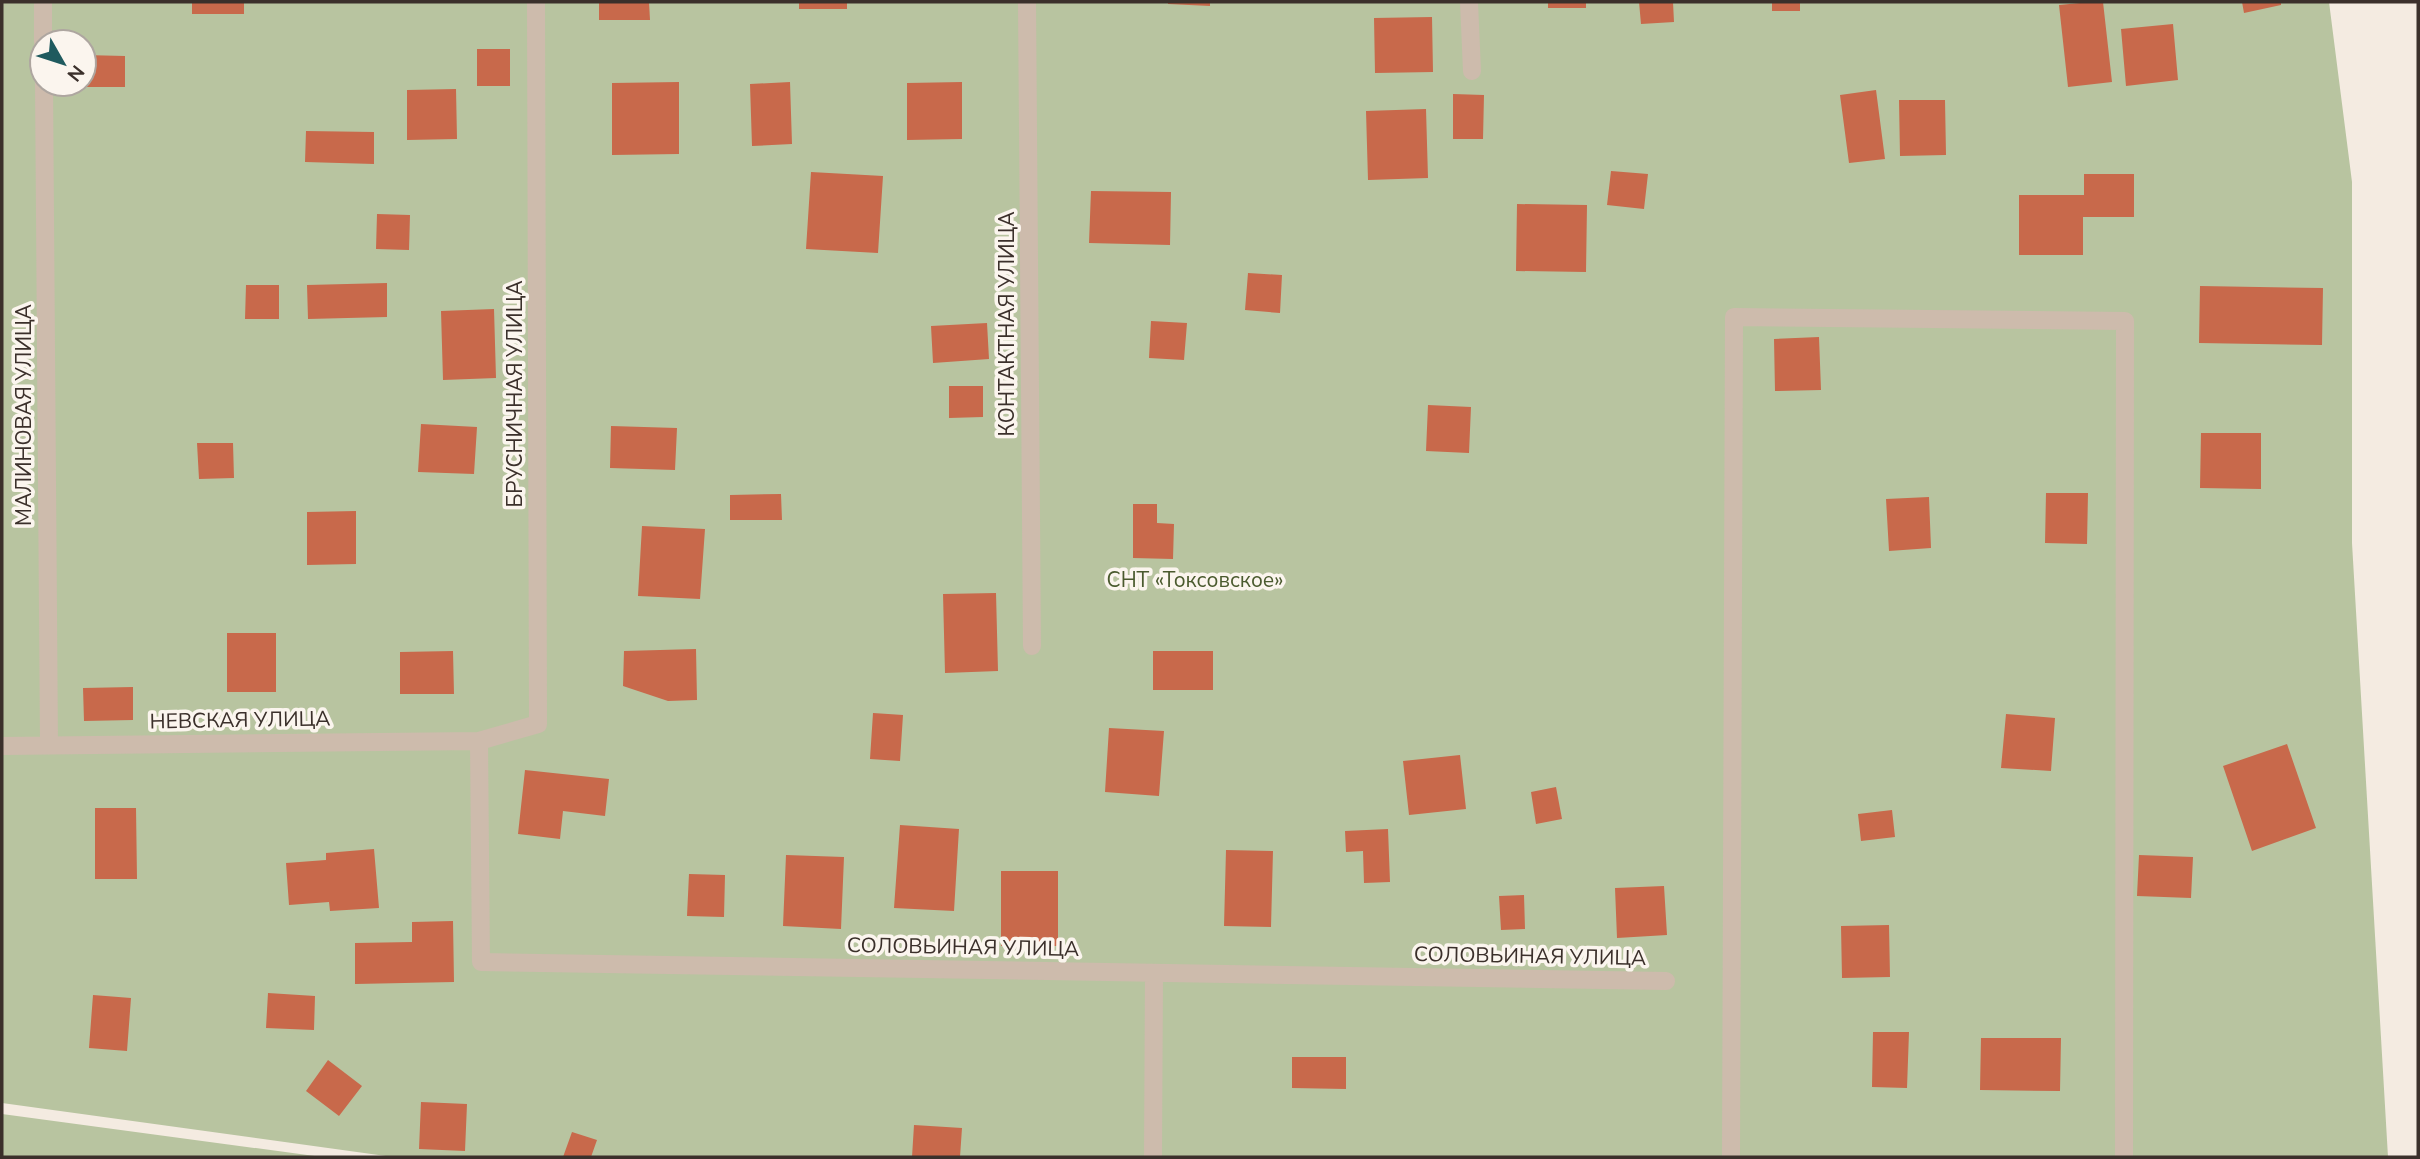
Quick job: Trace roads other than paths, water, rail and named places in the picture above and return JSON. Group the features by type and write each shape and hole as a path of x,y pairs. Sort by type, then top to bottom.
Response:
{"street":[{"path":"43,2 43,28"},
{"name":"БРУСНИЧНАЯ УЛИЦА","path":"479,741 538,724 536,2"},
{"name":"КОНТАКТНАЯ УЛИЦА","path":"1027,2 1032,646"},
{"path":"1469,2 1472,71"},
{"name":"МАЛИНОВАЯ УЛИЦА","path":"44,98 49,745"},
{"path":"1731,1157 1734,317 2124,321 2124,1157"},
{"name":"НЕВСКАЯ УЛИЦА","path":"2,746 479,741"},
{"name":"СОЛОВЬИНАЯ УЛИЦА","path":"479,741 481,962 1666,981"},
{"path":"1153,1157 1154,973"}],"park label":[{"name":"СНТ «Токсовское»","path":"1195,580"}]}
